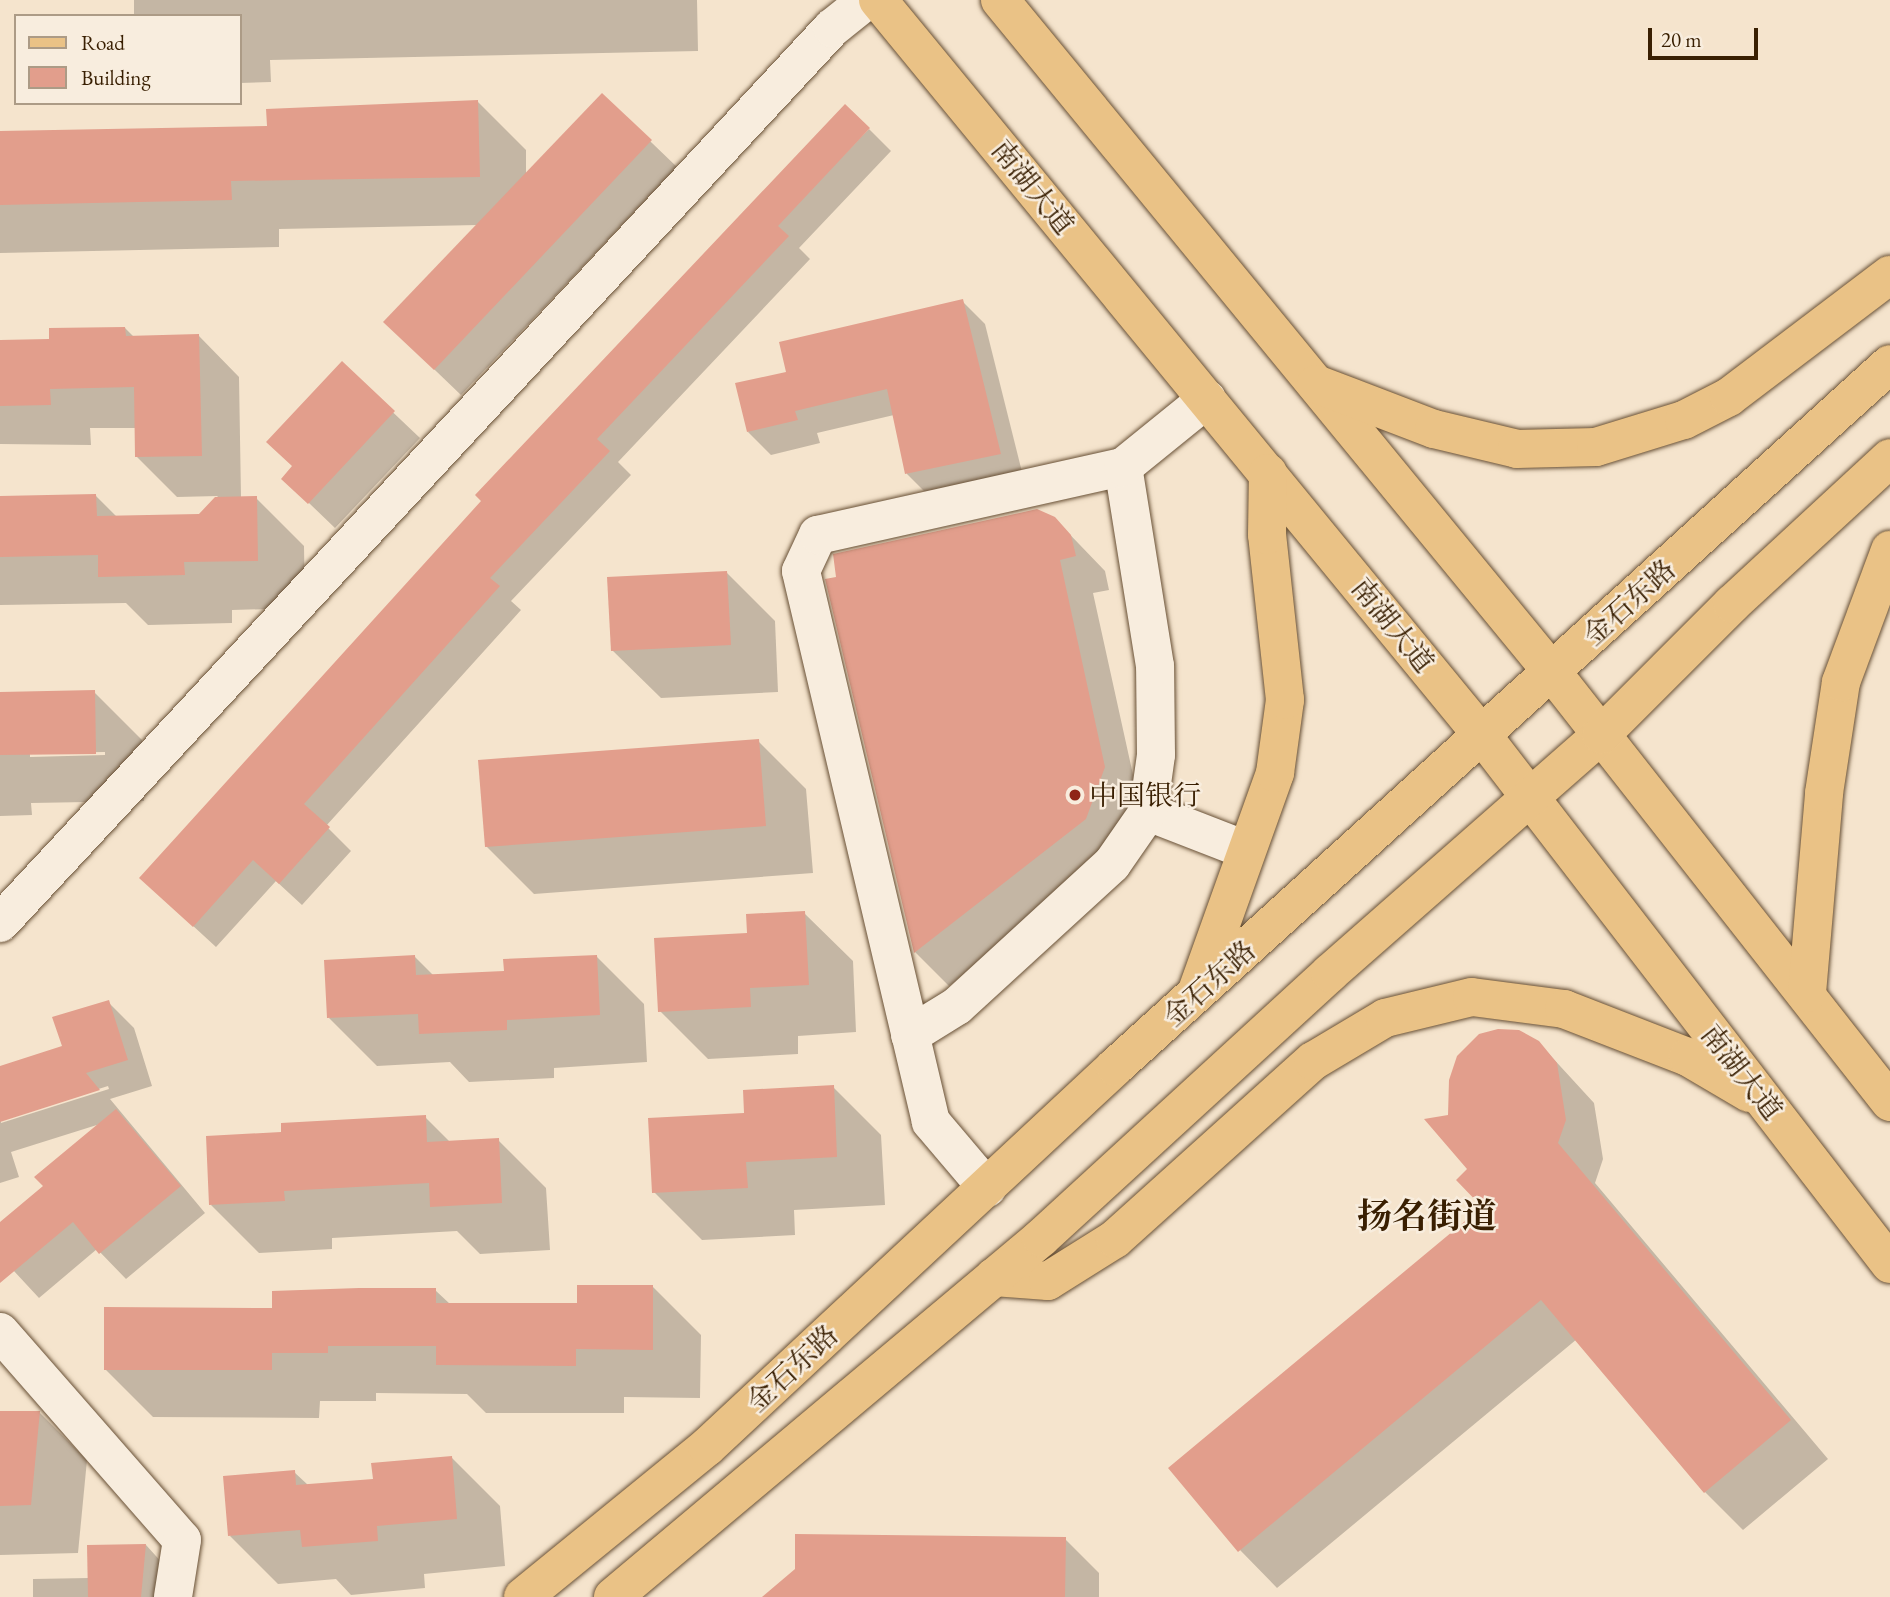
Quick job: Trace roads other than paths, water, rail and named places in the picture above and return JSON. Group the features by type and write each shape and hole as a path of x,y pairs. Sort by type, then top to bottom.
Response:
{"main road":[{"name":"南湖大道","path":"878,0 1482,735 1890,1264"},
{"path":"1000,0 1552,672 1807,993 1890,1102"},
{"path":"1314,383 1434,429 1517,449 1597,447 1684,420 1729,397 1890,275"},
{"name":"金石东路","path":"523,1597 707,1447 1196,994 1890,364"},
{"name":"金石东路","path":"613,1597 994,1277 1601,735 1732,604 1890,458"},
{"path":"1196,994 1275,773 1285,700 1267,535 1268,473"},
{"path":"1807,993 1824,793 1841,682 1890,550"},
{"path":"994,1277 1048,1281 1115,1239 1313,1061 1385,1018 1472,997 1564,1009 1629,1031 1688,1057 1765,1101"}],"street":[{"path":"0,923 822,38 867,0"},
{"path":"987,1188 931,1122 801,571 818,535 1123,467 1206,399"},
{"path":"911,1035 957,1006 1112,864 1148,812 1156,755 1156,666 1123,467"},
{"path":"1148,812 1246,850"},
{"path":"0,1332 182,1540 173,1597"}],"place":[{"name":"中国银行","path":"1075,795"}],"district":[{"name":"扬名街道","path":"1427,1216"}]}
